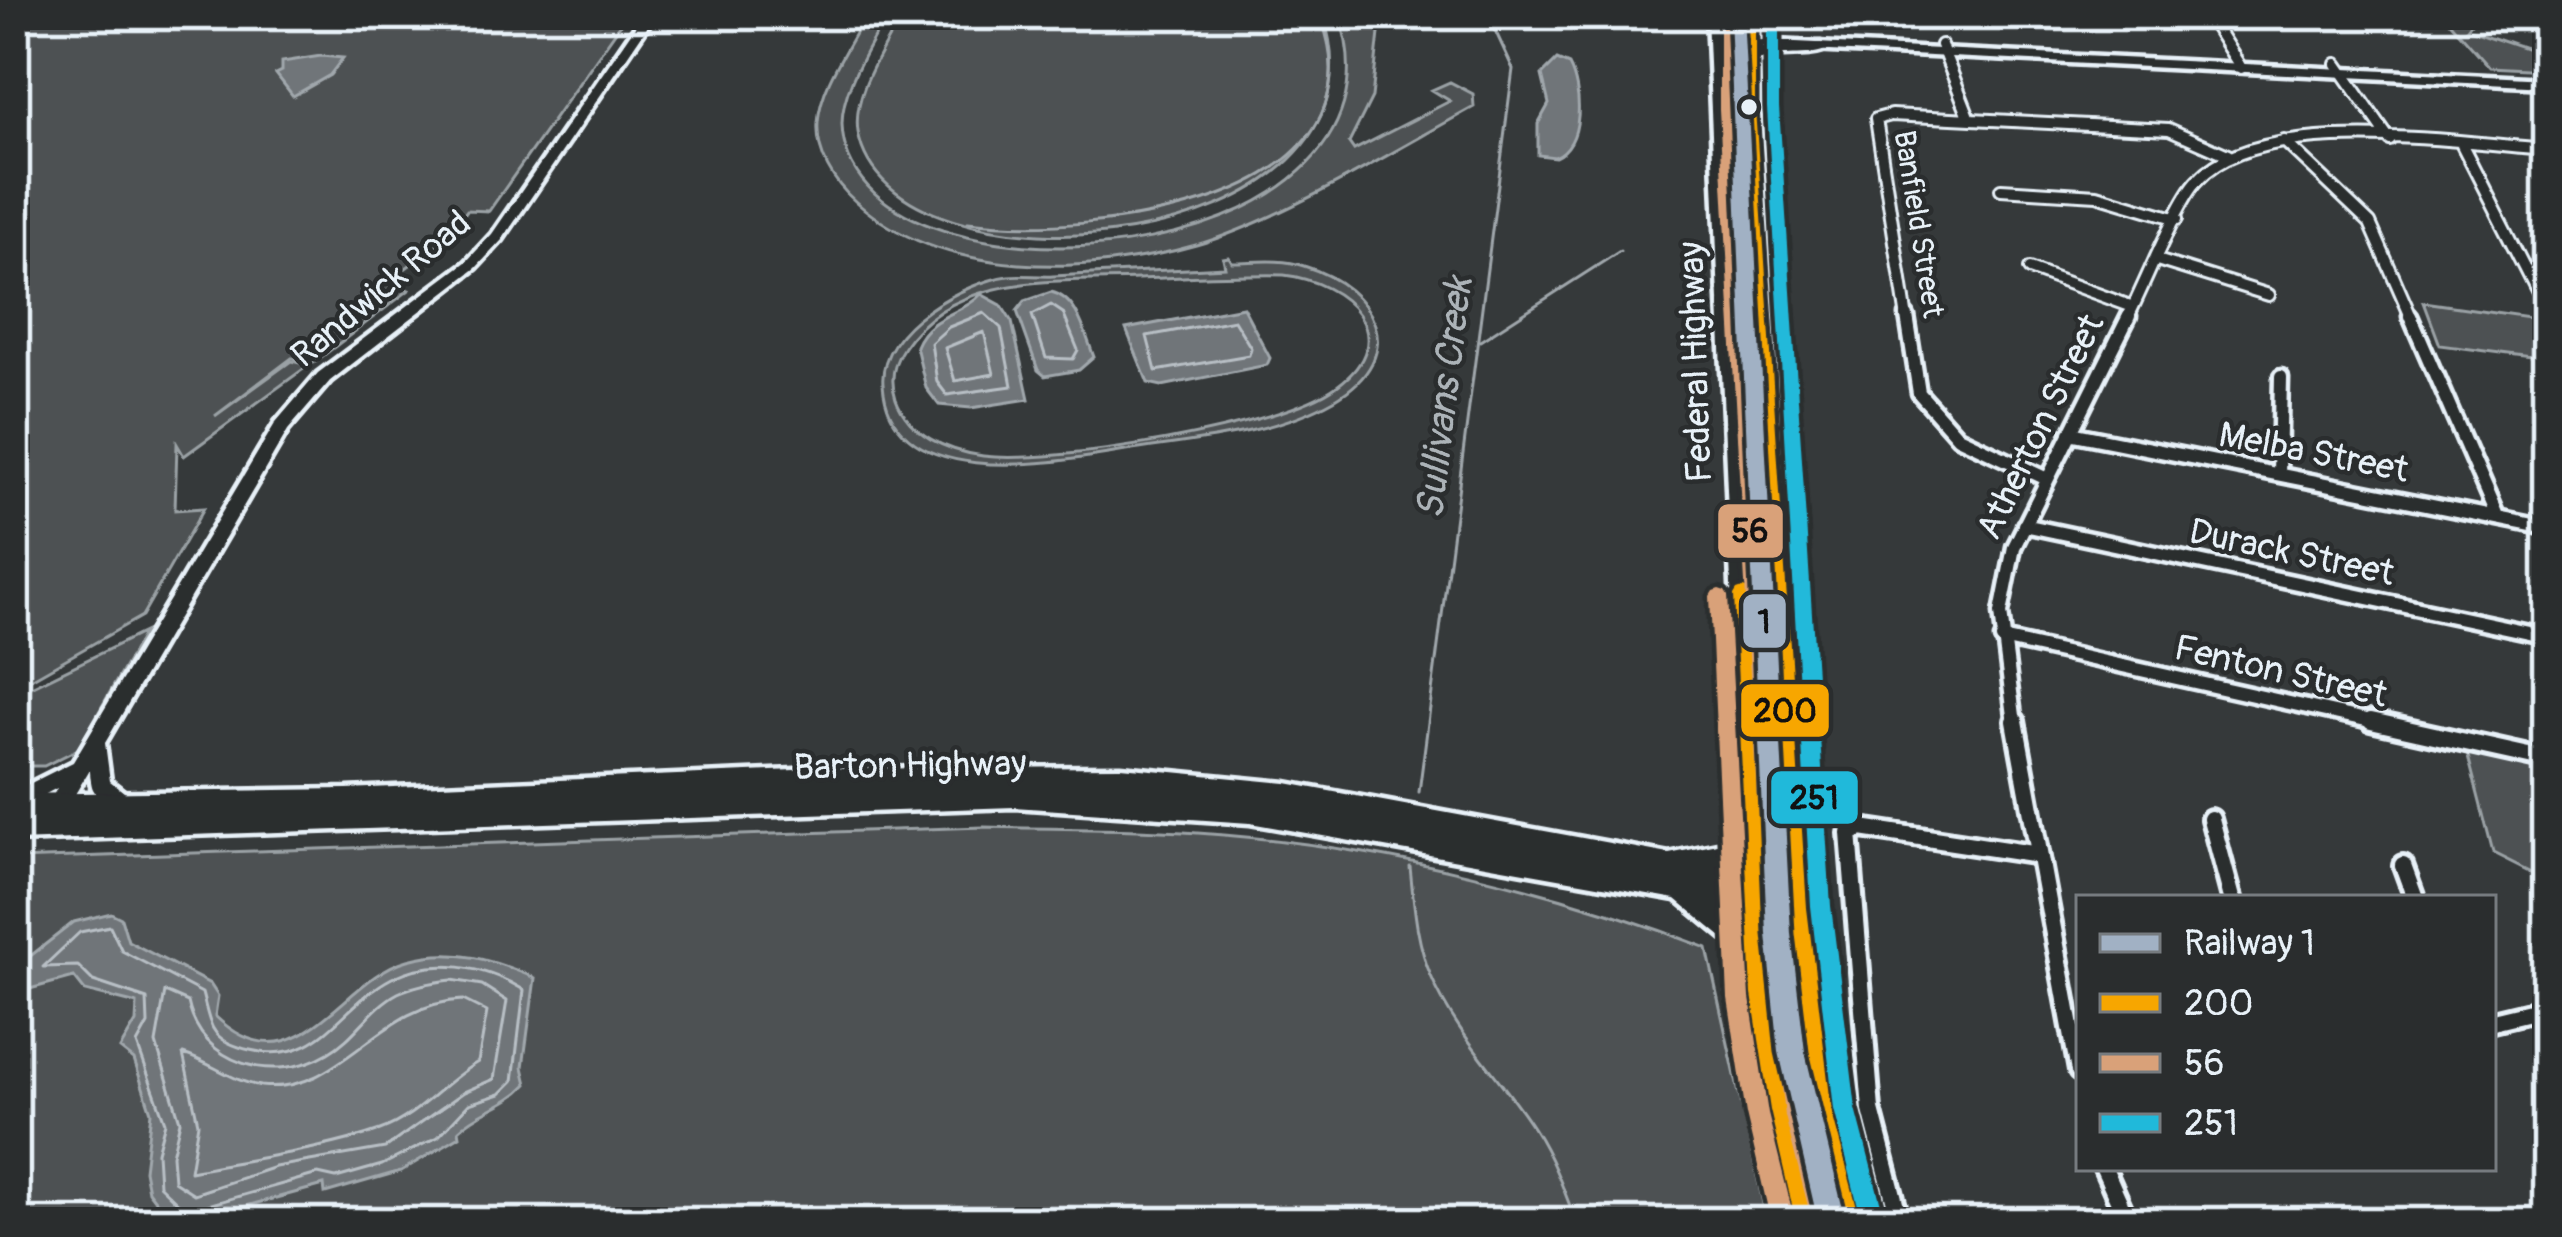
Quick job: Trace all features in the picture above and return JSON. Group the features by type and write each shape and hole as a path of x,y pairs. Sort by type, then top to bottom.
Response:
{"highway":[{"path":"1753,15 1768,30 1815,43"},
{"name":"Federal Highway","path":"1753,15 1750,46 1796,900 1821,1113 1849,1222"},
{"name":"Federal Highway","path":"1716,31 1763,994"},
{"path":"1750,46 1768,50 1815,43"},
{"name":"Barton Highway","path":"15,829 127,806 817,780 1121,778 1286,794 1796,900"},
{"name":"Barton Highway","path":"15,804 58,817 1014,796 1250,811 1666,875"},
{"path":"1666,875 1729,855 1747,840 1754,823"},
{"path":"1666,875 1738,933 1763,994 1780,1110 1808,1222"}],"street":[{"name":"Randwick Road","path":"58,817 282,426 324,376 472,265 497,237 649,15"},
{"path":"2208,15 2238,63"},
{"path":"1716,31 1750,46"},
{"path":"1815,43 2547,78"},
{"path":"1943,49 1970,119"},
{"path":"2340,68 2390,140"},
{"name":"Banfield Street","path":"2047,479 1979,451 1950,431 1924,401 1914,368 1876,119 2170,129 2228,155"},
{"path":"2228,155 2284,141 2390,140 2547,149"},
{"path":"2284,141 2354,202 2370,223 2497,517"},
{"path":"2462,145 2547,312"},
{"name":"Atherton Street","path":"2076,1038 2072,994 2039,855 2002,639 2006,574 2024,525 2197,180 2228,155"},
{"path":"2001,189 2097,195 2177,219"},
{"path":"2157,260 2269,295"},
{"path":"2029,269 2133,307"},
{"path":"2279,474 2281,377"},
{"name":"Melba Street","path":"2070,433 2547,528"},
{"name":"Durack Street","path":"2024,525 2547,636"},
{"name":"Fenton Street","path":"2002,639 2547,760"},
{"path":"15,804 64,778 97,746"},
{"path":"97,746 101,785 127,806"},
{"path":"2211,819 2231,895"},
{"path":"1900,1222 1871,1110 1849,833 1861,828 2039,855"},
{"path":"2403,865 2414,895"},
{"path":"2496,1020 2547,1008"},
{"path":"2105,1171 2128,1222"},
{"path":"2359,1222 2393,1222"}],"shaded area":[{"path":"15,15 627,15 489,211 467,210 446,239 388,281 409,290 312,364 292,358 215,416 291,361 309,365 184,456 177,444 175,510 204,508 142,616 15,688"},
{"path":"865,15 886,15 852,82 842,124 868,187 934,227 1025,246 1126,242 1222,217 1300,171 1344,104 1339,15 1381,15 1372,97 1349,143 1354,150 1450,101 1432,90 1450,82 1473,94 1474,107 1300,202 1196,245 1111,262 1065,265 974,258 931,246 891,227 856,202 828,167 818,134 820,109"},
{"path":"901,15 1323,15 1327,97 1288,160 1219,205 1131,230 1039,235 954,221 889,186 858,132 864,87"},
{"path":"2444,15 2477,15 2467,28 2547,55 2547,70 2490,67"},
{"path":"1737,53 1742,53 1780,858 1763,639"},
{"path":"1223,258 1295,264 1329,276 1350,290 1375,324 1377,344 1372,363 1358,382 1311,412 1261,428 1025,464 947,457 916,444 893,420 883,384 885,363 895,344 928,310 970,287 1008,276 1225,267","holes":["1266,275 1328,288 1359,314 1366,349 1357,367 1337,386 1268,416 1111,449 983,456 956,450 920,432 896,399 894,372 904,347 925,323 979,293 1075,280"]},
{"path":"2424,302 2544,319 2547,359 2440,345"},
{"path":"144,632 78,749 44,766 15,766 15,695"},
{"path":"2467,752 2547,770 2547,880 2493,853"},
{"path":"984,827 1194,833 1346,850 1531,890 1707,948 1767,1222 15,1222 15,859"}],"water":[{"path":"343,58 330,75 293,96 276,74 282,71 282,62"},
{"path":"1557,60 1569,65 1573,75 1578,115 1572,141 1555,157 1538,155 1538,124 1549,104 1542,75"},
{"path":"1051,292 1074,309 1094,357 1079,370 1045,376 1038,370 1017,311 1025,301"},
{"path":"981,294 1001,305 1012,322 1029,399 971,408 939,405 926,388 916,346 929,327"},
{"path":"1243,307 1270,358 1267,365 1162,386 1148,383 1126,329"},
{"path":"111,913 121,918 128,941 210,984 218,996 215,1016 244,1037 270,1043 317,1024 361,987 408,960 458,955 535,978 523,1067 527,1084 467,1123 459,1130 460,1136 401,1171 325,1193 324,1185 198,1219 176,1217 161,1208 148,1191 144,1170 151,1112 134,1060 120,1049 136,1022 137,1004 85,991 74,977 15,993 15,968 74,922"}],"waterway":[{"path":"968,222 1085,223 1152,214 1217,196 1273,168 1313,130 1331,79 1320,15"},
{"name":"Sullivans Creek","path":"1419,792 1513,69 1488,15"},
{"path":"1480,341 1620,251"},
{"name":"Sullivans Creek","path":"1410,867 1419,936 1431,976 1453,1017 1541,1140 1576,1222"}],"rail line":[{"name":"1","path":"1736,15 1779,934 1792,1052 1832,1222"}],"transit line":[{"name":"56","path":"1725,15 1725,109 1773,911 1797,1116 1824,1222"},
{"name":"200","path":"1749,15 1749,108 1797,908 1821,1113 1849,1222"},
{"name":"251","path":"1773,15 1773,107 1821,906 1845,1109 1872,1216"},
{"name":"251","path":"1767,594 1787,992 1805,1105 1831,1216"},
{"name":"200","path":"1743,595 1763,994 1781,1110 1808,1222"},
{"name":"56","path":"1719,596 1739,998 1757,1114 1783,1222"}]}
